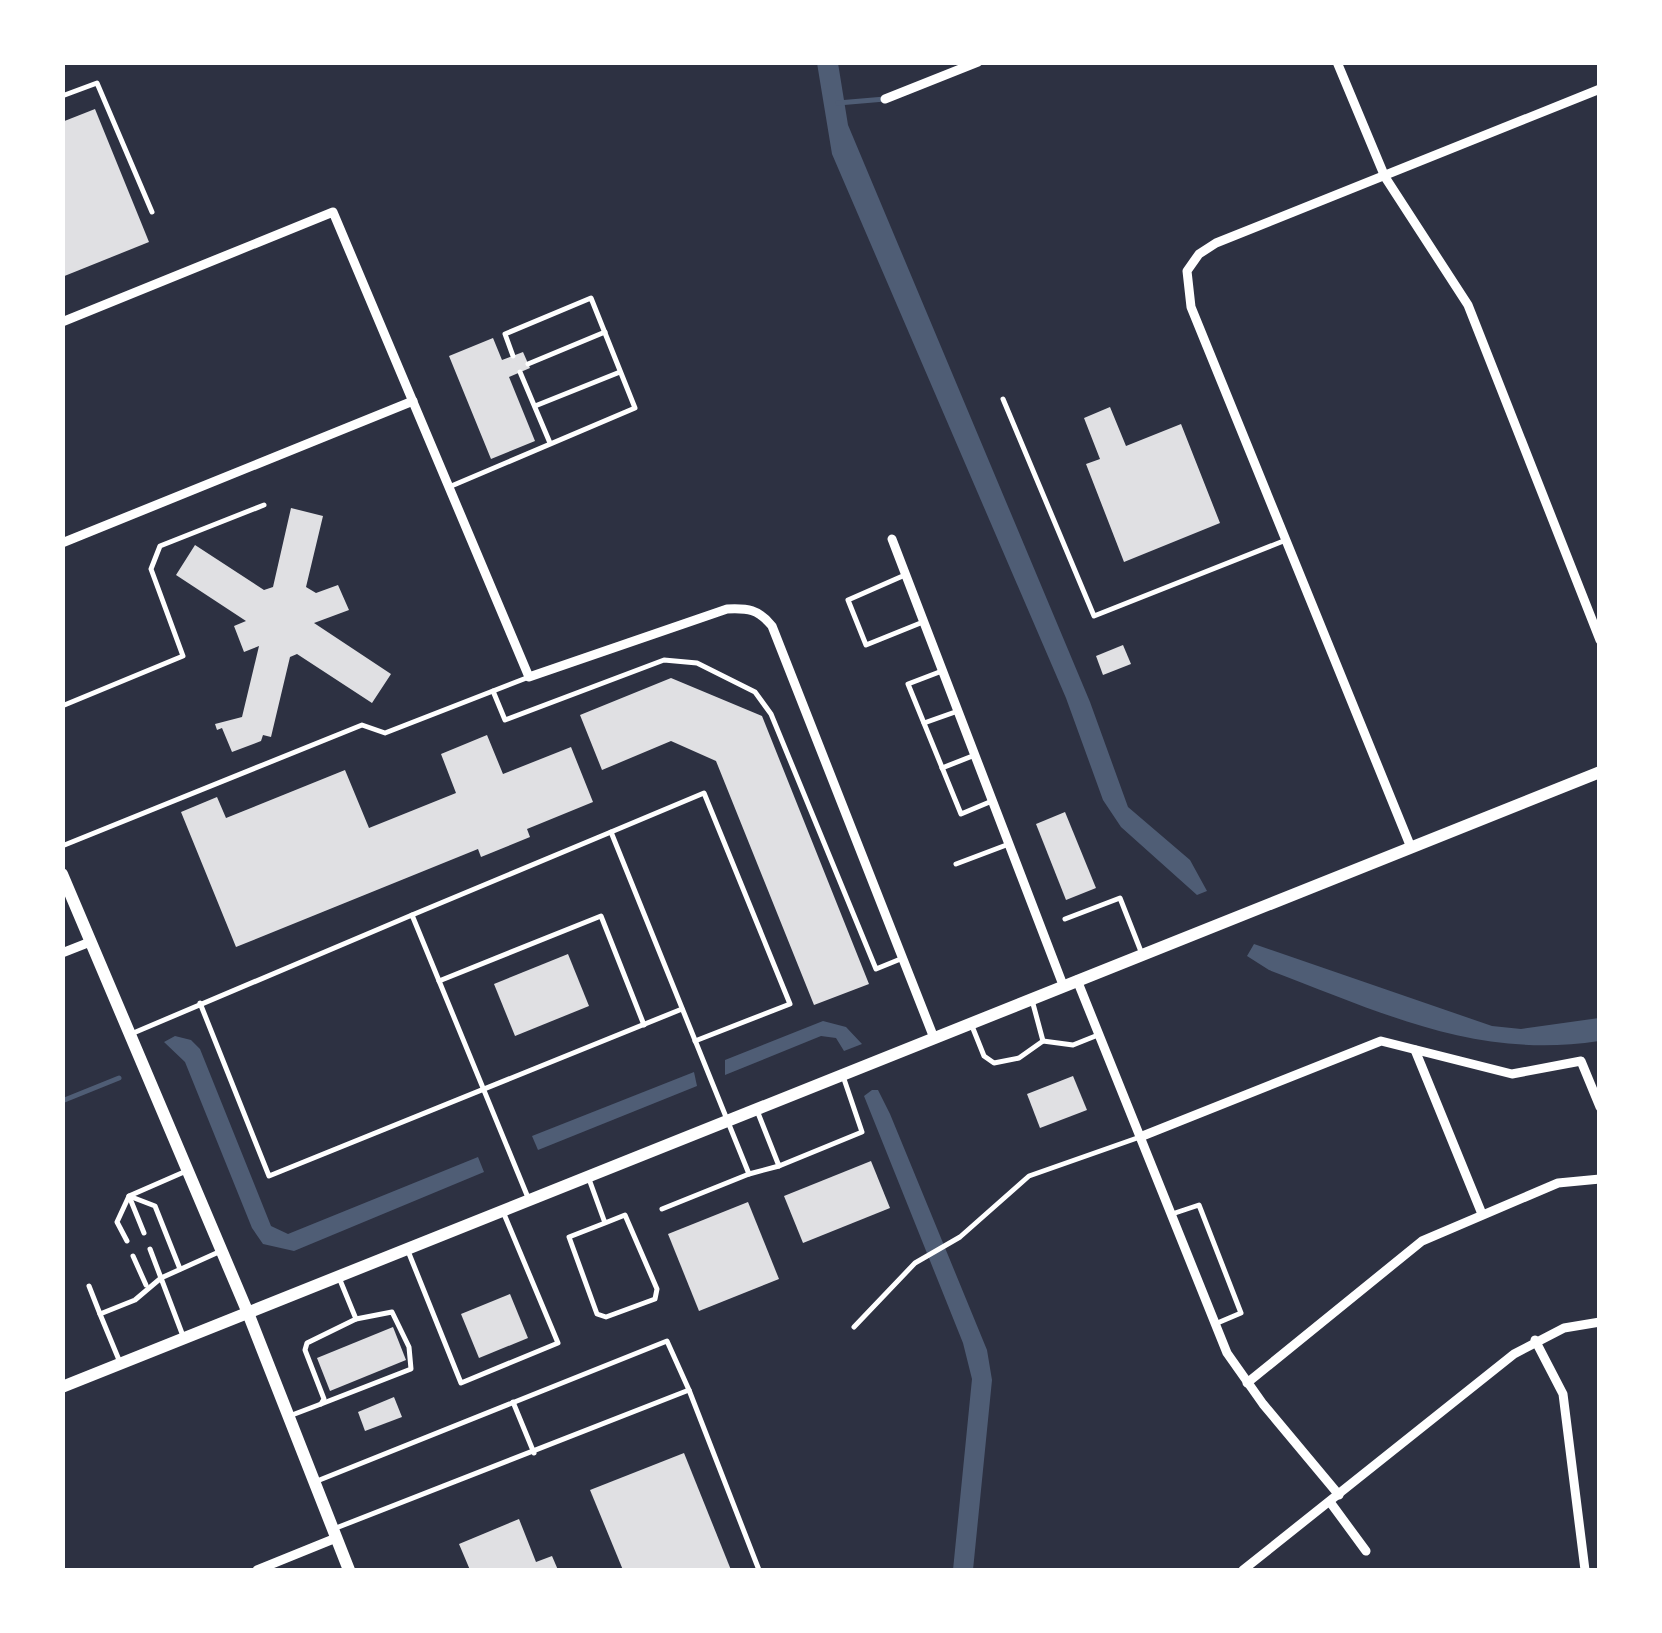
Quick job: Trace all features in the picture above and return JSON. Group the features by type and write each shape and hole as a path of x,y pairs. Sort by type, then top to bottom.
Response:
{"main road":[{"path":"62,1387 504,1214 1031,998 1600,772"},
{"path":"62,874 248,1313 349,1570"}],"street":[{"path":"885,99 978,62"},
{"path":"1338,62 1385,176 1468,305 1600,640"},
{"path":"1410,846 1191,308 1187,271 1199,254 1216,244 1600,90"},
{"path":"62,322 333,212 529,677 726,609 749,608 762,614 772,626 934,1038"},
{"path":"62,543 413,401"},
{"path":"892,539 1063,986"},
{"path":"62,953 90,942"},
{"path":"1077,980 1226,1353 1340,1495"},
{"path":"1140,1137 1380,1041 1512,1074 1581,1061 1600,1107"},
{"path":"1414,1050 1482,1214"},
{"path":"1248,1382 1422,1241 1558,1183 1600,1179"},
{"path":"1243,1570 1535,1340 1564,1328 1600,1322"},
{"path":"1535,1340 1563,1394 1586,1570"},
{"path":"1330,1502 1366,1551"},
{"path":"257,1570 335,1533"}],"lane":[{"path":"62,96 97,84 152,212"},
{"path":"449,488 635,408 590,298 505,334 514,356"},
{"path":"528,364 604,332"},
{"path":"520,372 551,444"},
{"path":"535,406 621,372"},
{"path":"1002,399 1094,616 1286,540"},
{"path":"62,706 184,656 150,570 160,546 264,505"},
{"path":"906,575 848,600 866,645 924,622"},
{"path":"493,691 505,720 664,660 698,663 755,692 772,714 876,969 903,958"},
{"path":"942,671 908,684 961,814 992,801"},
{"path":"62,846 362,725 385,733 529,677"},
{"path":"924,723 958,711"},
{"path":"942,768 975,755"},
{"path":"128,1035 704,793 790,1004 695,1041"},
{"path":"611,832 749,1174"},
{"path":"956,864 1008,844"},
{"path":"1065,920 1120,898 1142,954"},
{"path":"412,915 530,1203"},
{"path":"439,981 601,916 644,1024"},
{"path":"1031,998 1044,1041"},
{"path":"200,1004 270,1176 682,1009"},
{"path":"970,1023 984,1056 994,1063 1019,1058 1044,1041 1073,1044 1100,1035"},
{"path":"662,1209 862,1132 842,1075"},
{"path":"757,1110 780,1166"},
{"path":"854,1328 916,1264 960,1238 1029,1176 1140,1137"},
{"path":"127,1241 118,1222 129,1196 187,1171"},
{"path":"589,1179 605,1223"},
{"path":"129,1196 144,1233"},
{"path":"129,1196 155,1206 180,1269"},
{"path":"1171,1215 1199,1205 1240,1313 1215,1324"},
{"path":"408,1250 461,1383 558,1343 504,1214"},
{"path":"625,1215 656,1289 656,1299 606,1318 597,1314 569,1237 605,1223 625,1215"},
{"path":"150,1249 184,1339"},
{"path":"100,1314 135,1300 146,1286 221,1250"},
{"path":"133,1256 146,1286"},
{"path":"339,1277 356,1318"},
{"path":"89,1286 121,1364"},
{"path":"289,1416 322,1404 411,1369 409,1347 392,1312 356,1318 308,1343 306,1350 324,1399 322,1404"},
{"path":"314,1482 667,1341 759,1570"},
{"path":"335,1533 688,1390"},
{"path":"513,1402 534,1453"}],"water":[{"path":"817,63 838,63 848,125 1090,702 1128,807 1190,860 1207,891 1197,895 1121,827 1103,800 1066,698 832,154"},
{"path":"1254,944 1492,1026 1521,1029 1599,1018 1599,1041 1511,1044 1430,1028 1269,970 1247,956"},
{"path":"823,1021 846,1027 862,1044 844,1051 836,1038 821,1036 725,1075 725,1060"},
{"path":"175,1036 191,1040 200,1049 271,1226 288,1234 478,1157 484,1172 294,1251 263,1244 252,1228 185,1062 164,1042"},
{"path":"694,1072 697,1086 538,1150 532,1136"},
{"path":"878,1090 890,1114 987,1350 992,1380 973,1570 953,1570 972,1379 963,1343 864,1096"}],"building":[{"path":"95,109 149,242 62,277 62,122"},
{"path":"493,338 502,360 523,352 530,368 509,377 535,441 491,459 449,356"},
{"path":"1110,407 1126,446 1181,424 1220,523 1124,562 1086,464 1100,459 1084,418"},
{"path":"291,508 323,516 306,587 316,593 338,585 349,610 314,623 391,674 372,703 297,654 290,657 271,737 263,735 261,741 232,752 222,728 217,730 215,724 242,717 259,646 244,652 234,626 246,621 176,575 195,545 264,590 273,587"},
{"path":"1123,645 1131,664 1103,675 1096,656"},
{"path":"671,678 762,716 869,984 814,1005 716,761 671,741 602,770 580,715"},
{"path":"487,735 503,774 571,747 593,802 527,829 530,837 481,857 478,849 236,947 181,812 217,797 226,818 345,770 369,828 456,793 441,754"},
{"path":"1065,812 1096,888 1066,900 1036,824"},
{"path":"568,954 589,1006 515,1036 494,984"},
{"path":"1073,1076 1087,1110 1040,1128 1027,1094"},
{"path":"871,1161 890,1208 803,1243 784,1196"},
{"path":"748,1202 779,1279 699,1311 668,1234"},
{"path":"510,1294 528,1338 479,1358 461,1314"},
{"path":"393,1327 406,1360 330,1391 317,1358"},
{"path":"394,1397 402,1417 365,1431 358,1412"},
{"path":"684,1453 731,1570 623,1570 590,1490"},
{"path":"519,1519 536,1562 552,1556 558,1570 470,1570 459,1544"}],"waterway":[{"path":"838,103 885,99"},
{"path":"62,1101 119,1078"}]}
